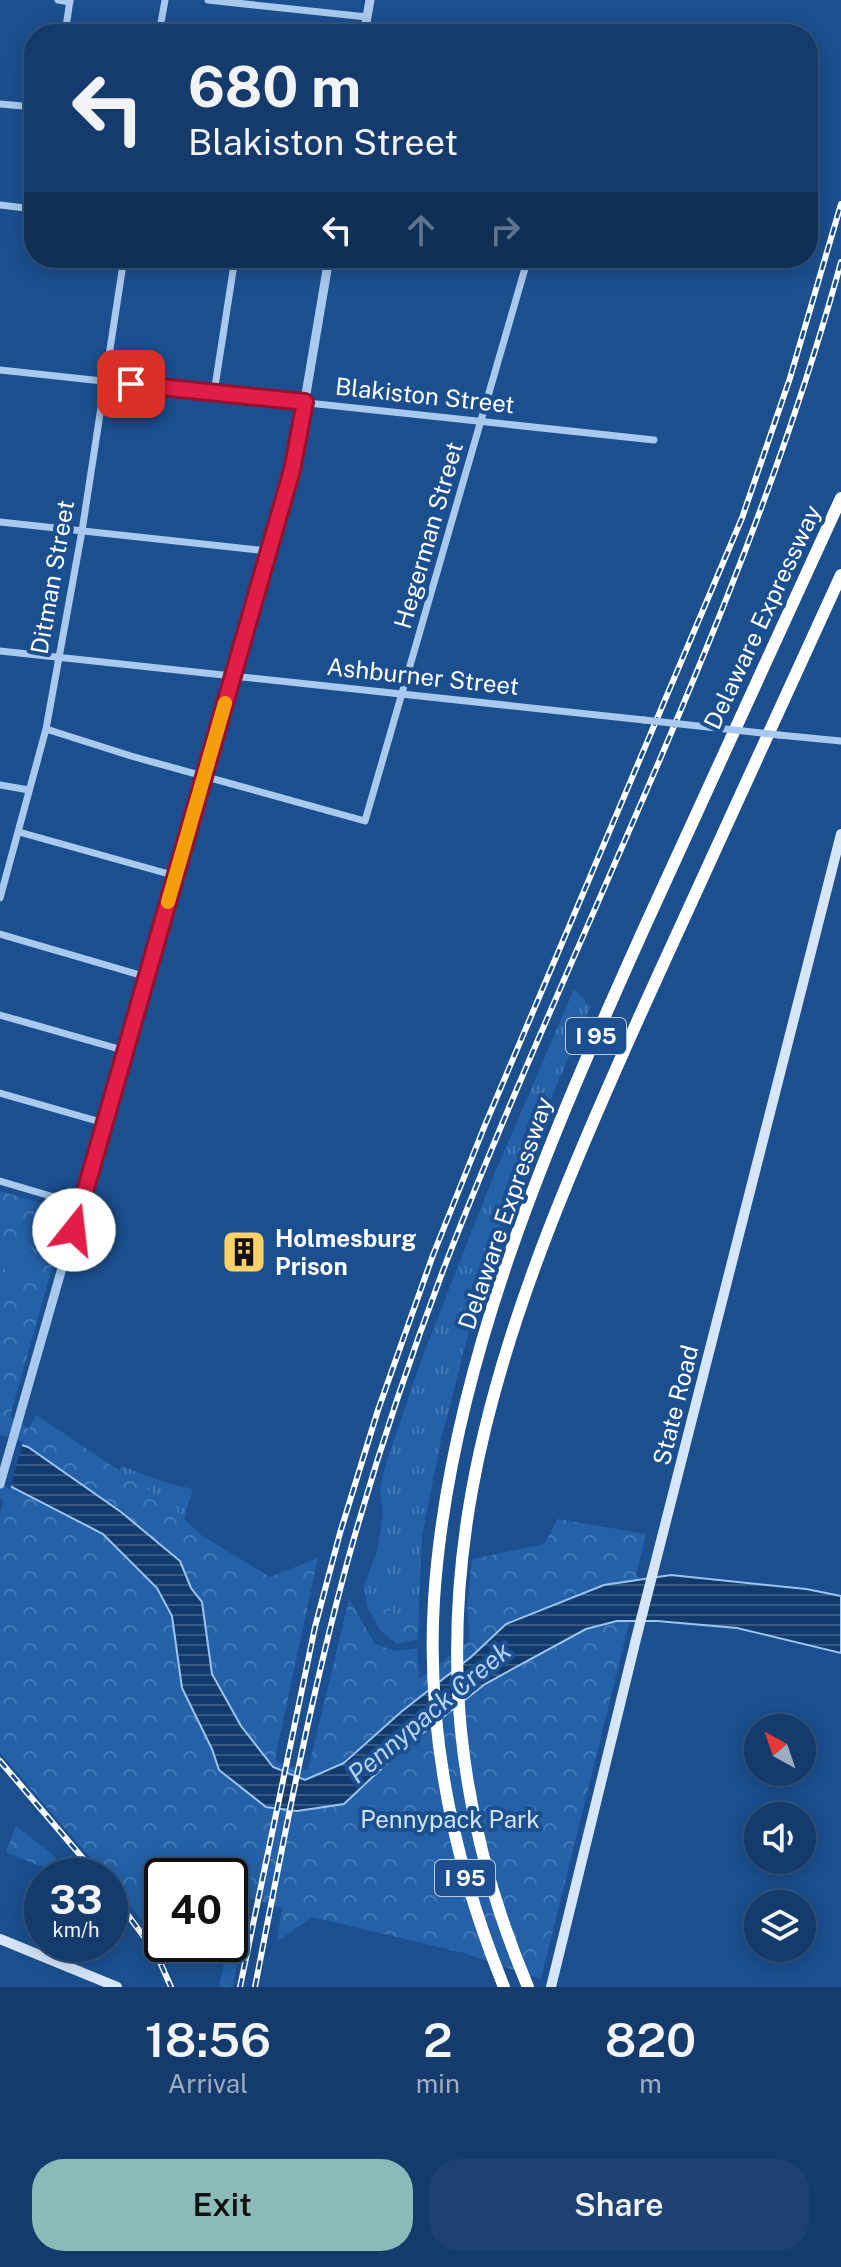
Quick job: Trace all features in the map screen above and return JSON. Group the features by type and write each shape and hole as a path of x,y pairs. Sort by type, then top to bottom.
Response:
{"highway":[{"name":"Delaware Expressway","path":"504,1987 467,1886 451,1820 441,1766 433,1665 434,1602 444,1509 467,1404 499,1289 551,1139 841,498"},
{"name":"Delaware Expressway","path":"528,1987 488,1878 473,1818 462,1752 457,1670 458,1586 468,1508 487,1415 516,1316 574,1163 841,575"}],"main road":[{"name":"State Road","path":"551,1987 637,1635 841,834"},
{"path":"0,1939 117,1987"}],"street":[{"path":"58,0 70,1 67,24"},
{"path":"161,24 165,0"},
{"path":"208,0 367,17"},
{"path":"366,24 370,0"},
{"path":"0,104 24,106"},
{"path":"0,205 24,208"},
{"name":"Ditman Street","path":"0,898 46,729 82,531 122,268"},
{"path":"214,393 233,268"},
{"path":"0,1483 296,453 327,268"},
{"name":"Hegerman Street","path":"205,775 363,820 378,779 525,268"},
{"name":"Blakiston Street","path":"0,370 654,440"},
{"path":"0,522 268,551"},
{"name":"Ashburner Street","path":"0,651 841,741"},
{"path":"46,729 205,775"},
{"path":"0,785 29,790"},
{"path":"19,832 176,876"},
{"path":"0,934 147,977"},
{"path":"0,1015 126,1051"},
{"path":"0,1093 104,1123"},
{"path":"0,1181 81,1205"}],"green space":[{"path":"574,989 591,1007 557,1084 496,1242 476,1304 441,1440 422,1537 419,1609 408,1621 383,1608 367,1607 364,1585 377,1552 383,1516 380,1489 385,1467 420,1363 492,1180"},
{"name":"Pennypack Park","path":"0,1191 63,1210 67,1215 10,1417 29,1429 36,1415 169,1504 201,1535 270,1577 318,1558 275,1759 278,1763 308,1770 349,1599 375,1644 395,1651 417,1648 419,1679 470,1640 467,1607 472,1559 544,1544 558,1519 646,1534 636,1576 640,1578 637,1591 541,1979 464,1953 312,1917 277,1942 282,1908 248,1898 248,1858 144,1858 144,1923 128,1903 128,1858 90,1858 0,1753 0,1515 4,1501 0,1498"},
{"path":"0,1236 31,1236 30,1272 14,1273 2,1268"},
{"path":"121,1466 193,1489 184,1519 169,1504 119,1471"},
{"path":"367,1607 383,1608 408,1621 419,1609 418,1639 397,1644 380,1630"},
{"path":"16,1826 56,1858 24,1859 6,1852"},
{"path":"144,1883 144,1917 141,1919 128,1900 128,1892"},
{"path":"224,1962 237,1962 233,1987 219,1987"}],"water":[{"name":"Pennypack Creek","path":"0,1439 28,1447 121,1512 180,1561 191,1588 202,1602 212,1674 241,1726 273,1767 305,1780 344,1763 506,1624 604,1585 671,1575 806,1589 841,1596 841,1653 737,1628 617,1621 586,1629 485,1684 400,1751 344,1804 297,1811 266,1807 219,1770 182,1688 172,1616 157,1588 103,1534 0,1481"}],"pier":[{"path":"0,1435 23,1442 10,1490 0,1483"}],"railway":[{"path":"240,1987 315,1627 378,1410 433,1255 485,1125 742,518 790,378 841,204"},
{"path":"255,1987 298,1771 335,1609 371,1481 407,1370 497,1136 657,766 758,517 802,390 841,262"},
{"path":"0,1761 83,1858"},
{"path":"128,1915 156,1953 171,1987"}],"slow traffic":[{"path":"168,902 225,703"}],"place":[{"name":"Holmesburg Prison","path":"244,1252"}],"route":[{"path":"74,1230 292,470 305,402 131,384"}]}
